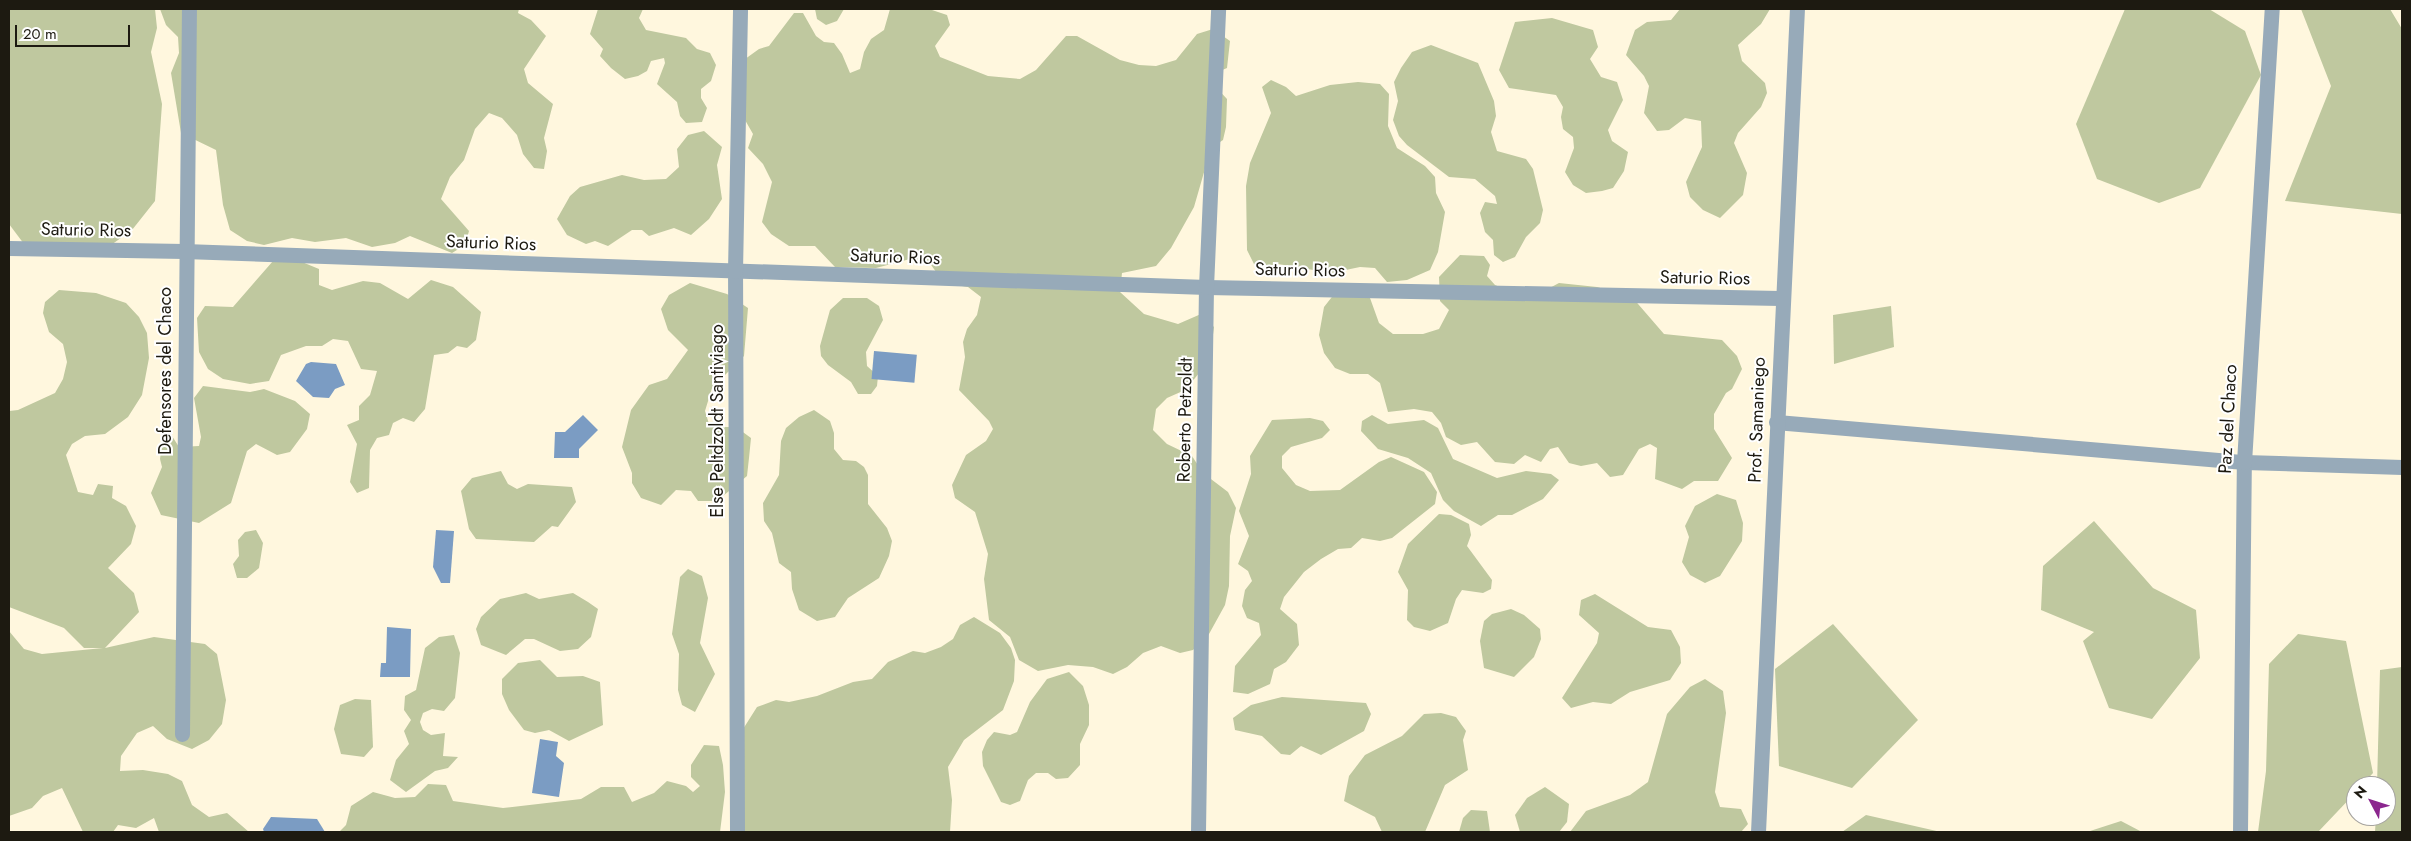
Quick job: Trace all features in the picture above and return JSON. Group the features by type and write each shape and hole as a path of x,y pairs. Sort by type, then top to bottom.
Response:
{"street":[{"name":"Defensores del Chaco","path":"182,734 184,251 189,9"},
{"name":"Else Peltdzoldt Santiviago","path":"737,832 735,271 740,9"},
{"name":"Roberto Petzoldt","path":"1198,832 1206,286 1218,9"},
{"name":"Prof. Samaniego","path":"1758,832 1781,298 1797,9"},
{"name":"Paz del Chaco","path":"2240,832 2244,462 2272,9"},
{"name":"Saturio Rios","path":"9,248 184,251 1206,286 1781,298"},
{"path":"1776,422 2244,462 2402,467"}],"green space":[{"path":"9,9 155,9 157,28 151,52 162,104 155,201 132,230 104,250 27,248 9,224"},
{"path":"160,9 519,9 518,13 531,20 546,36 524,69 528,83 553,104 544,138 547,151 544,169 534,168 523,154 517,135 502,118 489,113 475,129 464,160 450,177 441,199 469,231 465,245 452,253 410,236 395,243 372,247 346,238 315,242 292,238 264,245 247,241 230,230 223,205 216,150 181,133 171,73 179,53 178,37 166,25"},
{"path":"598,9 643,9 639,18 646,30 686,38 697,49 710,53 716,65 711,81 701,89 701,98 707,108 702,122 686,123 680,116 677,102 657,84 665,63 664,58 651,61 647,71 638,76 625,79 611,68 600,56 603,49 590,34"},
{"path":"815,9 844,9 837,21 826,25 817,19"},
{"path":"890,9 929,9 947,15 950,25 935,46 940,57 988,76 1020,79 1036,70 1066,36 1077,36 1120,60 1139,65 1156,66 1176,60 1197,34 1213,29 1230,41 1227,68 1213,74 1214,85 1227,99 1226,127 1223,140 1211,148 1194,207 1171,248 1156,266 1122,273 1120,292 1144,314 1178,324 1201,314 1214,327 1212,342 1200,372 1185,390 1167,398 1156,409 1153,430 1167,444 1192,456 1203,473 1228,492 1236,508 1230,536 1229,586 1225,605 1209,634 1193,650 1180,653 1161,646 1143,653 1127,667 1113,674 1093,667 1068,665 1038,671 1019,660 1010,637 989,620 984,579 988,554 975,512 955,498 952,485 966,455 986,441 993,429 989,421 959,390 965,357 963,342 967,329 977,315 981,297 968,287 944,283 929,262 910,259 876,268 835,267 815,246 789,246 771,234 762,222 772,182 763,164 748,148 753,134 745,120 734,67 759,49 769,46 794,13 803,13 816,36 824,42 834,43 842,54 850,73 860,69 864,52 871,39 884,30"},
{"path":"1680,9 1770,9 1761,24 1738,45 1742,61 1765,83 1767,93 1761,107 1738,133 1734,143 1747,173 1743,195 1720,218 1703,210 1690,197 1686,182 1702,147 1701,121 1685,118 1669,130 1657,131 1644,113 1649,86 1644,76 1626,55 1635,30 1647,22 1671,20"},
{"path":"2125,9 2209,9 2245,31 2261,75 2200,188 2159,203 2097,179 2076,124"},
{"path":"2301,9 2390,9 2402,29 2402,214 2285,201 2331,86"},
{"path":"1552,18 1593,30 1598,47 1590,59 1601,77 1617,82 1623,100 1608,130 1612,141 1628,152 1624,171 1613,188 1586,193 1573,185 1565,172 1574,148 1573,137 1563,129 1561,117 1563,107 1556,95 1509,88 1499,70 1515,22"},
{"path":"1431,45 1478,63 1494,101 1496,116 1491,132 1497,151 1526,159 1533,169 1543,210 1540,223 1526,237 1515,257 1503,262 1494,255 1493,240 1485,232 1480,213 1485,202 1497,204 1495,196 1475,179 1449,177 1407,145 1399,136 1393,120 1398,101 1394,82 1401,68 1412,52"},
{"path":"1271,80 1286,87 1296,96 1330,85 1358,82 1380,84 1389,94 1388,126 1397,148 1425,166 1435,177 1436,193 1445,212 1438,252 1430,270 1407,280 1387,282 1375,268 1360,267 1331,273 1278,264 1266,270 1254,264 1247,250 1246,186 1250,163 1271,113 1262,87"},
{"path":"704,131 722,147 717,165 722,199 709,219 691,235 674,228 649,236 642,230 632,230 608,246 595,241 586,244 567,235 557,219 570,196 580,187 622,175 644,180 666,179 679,167 677,149 688,135"},
{"path":"1460,255 1484,256 1490,265 1487,276 1495,285 1514,293 1544,291 1559,283 1597,287 1632,297 1664,334 1722,340 1737,356 1742,369 1732,389 1726,393 1714,414 1714,429 1732,458 1718,481 1694,481 1682,489 1655,479 1657,448 1650,444 1639,449 1623,475 1610,477 1597,463 1581,466 1569,463 1558,447 1550,449 1541,462 1525,455 1514,464 1495,462 1477,442 1461,445 1446,437 1441,423 1432,412 1414,409 1388,412 1380,383 1368,374 1350,374 1335,368 1324,353 1319,335 1324,307 1335,293 1370,298 1379,323 1393,334 1423,334 1439,329 1449,310 1440,301 1439,277"},
{"path":"273,261 302,262 319,269 319,285 332,290 363,281 380,283 408,299 431,280 453,287 481,312 476,340 467,348 457,346 448,353 434,355 425,409 414,422 403,418 393,423 389,435 377,438 370,450 369,488 357,493 350,482 357,444 347,425 359,420 359,406 370,395 377,371 361,369 348,341 333,339 322,346 306,346 281,355 269,381 250,384 223,379 208,369 199,352 197,318 205,306 233,307"},
{"path":"690,283 727,294 748,308 744,356 712,388 705,411 710,427 736,427 751,438 747,476 717,501 698,501 691,491 676,490 661,505 641,498 632,483 632,473 622,447 631,410 649,385 667,379 688,350 668,330 661,309 669,295"},
{"path":"59,290 96,293 126,303 139,317 147,333 149,358 142,395 128,417 105,434 85,436 72,444 66,455 78,492 93,495 98,484 113,486 112,498 126,506 136,526 131,544 108,568 134,593 139,612 105,648 154,637 205,644 217,654 226,700 222,724 209,740 192,749 167,739 153,726 137,733 121,756 120,771 143,770 168,774 182,781 192,805 209,817 227,813 249,832 159,832 154,818 136,828 118,825 113,832 83,832 62,788 43,796 32,808 9,816 9,631 24,649 42,654 103,648 84,648 64,628 9,607 9,411 18,410 55,393 63,379 67,362 63,344 49,332 43,313 45,302"},
{"path":"843,298 867,298 879,306 883,320 866,352 867,366 878,376 877,386 871,394 858,394 851,382 828,365 821,356 820,346 830,310"},
{"path":"1891,306 1894,347 1834,364 1833,315"},
{"path":"203,386 250,392 264,389 295,401 310,414 307,429 290,452 277,455 256,444 247,451 231,503 199,523 161,515 151,493 162,467 160,459 162,443 172,436 179,447 199,446 201,437 194,398"},
{"path":"814,410 830,421 834,433 834,449 843,460 856,461 864,467 868,475 868,504 887,528 892,541 889,556 879,578 848,598 835,617 817,621 799,610 792,589 791,572 779,563 772,533 764,521 763,503 779,475 781,441 786,428 799,417"},
{"path":"1372,415 1388,424 1424,420 1438,428 1453,459 1497,478 1526,471 1551,474 1559,480 1543,499 1512,515 1498,515 1481,526 1454,511 1443,500 1431,473 1408,458 1378,449 1361,431 1362,421"},
{"path":"1310,418 1323,421 1330,430 1322,438 1291,447 1282,456 1282,468 1296,485 1310,491 1340,490 1379,462 1391,457 1424,472 1437,492 1435,504 1392,538 1380,541 1362,538 1351,548 1338,549 1304,572 1284,597 1280,609 1297,624 1299,645 1286,662 1274,669 1270,684 1248,694 1233,692 1235,666 1261,635 1259,623 1247,618 1242,606 1245,590 1252,581 1248,571 1238,564 1249,536 1239,511 1251,474 1250,456 1272,420"},
{"path":"501,471 508,484 517,489 528,484 572,487 576,502 558,527 552,526 534,542 476,539 469,529 461,491 472,478"},
{"path":"1717,494 1736,500 1743,523 1742,541 1720,576 1705,583 1690,575 1682,562 1689,537 1685,526 1695,506"},
{"path":"1439,514 1451,515 1469,524 1471,535 1467,546 1492,580 1491,589 1483,593 1462,590 1456,599 1448,623 1430,631 1414,627 1407,620 1408,590 1398,572 1408,544"},
{"path":"2094,521 2153,588 2196,610 2200,658 2152,719 2109,708 2083,641 2094,632 2041,610 2043,566"},
{"path":"256,530 263,543 259,568 247,578 237,578 233,564 239,556 238,540 245,532"},
{"path":"688,569 702,576 708,598 700,643 715,674 695,712 682,705 678,690 679,654 672,634 680,577"},
{"path":"526,593 539,599 573,593 588,602 598,609 591,637 578,649 560,651 534,639 525,639 506,655 481,645 476,629 481,617 500,599"},
{"path":"1595,594 1648,627 1671,630 1680,647 1681,663 1670,680 1630,692 1611,704 1593,702 1571,708 1562,698 1597,643 1599,633 1579,615 1581,600"},
{"path":"1511,609 1524,615 1540,629 1541,639 1534,657 1514,677 1484,668 1480,641 1484,621 1492,614"},
{"path":"974,617 1000,633 1011,648 1015,660 1014,681 1003,710 964,740 948,767 952,800 950,832 739,832 738,737 757,707 776,700 789,702 817,696 853,682 872,679 888,662 913,651 925,653 941,647 953,639 960,625"},
{"path":"1833,624 1918,720 1852,788 1779,766 1775,669"},
{"path":"2298,634 2346,641 2373,773 2370,776 2346,776 2346,803 2318,832 2258,832 2266,771 2269,664"},
{"path":"454,635 460,653 455,698 444,711 432,709 423,713 420,722 423,730 431,735 445,733 443,756 458,757 448,768 435,771 406,792 390,780 396,760 409,744 404,731 411,720 404,710 405,696 416,690 425,648 439,637"},
{"path":"540,660 557,677 583,676 600,682 603,725 569,741 549,730 535,733 524,730 509,710 502,694 502,679 518,663"},
{"path":"2402,667 2402,832 2375,832 2375,826 2396,826 2396,776 2377,776 2380,670"},
{"path":"1069,672 1083,686 1089,705 1089,725 1080,744 1080,765 1068,778 1056,779 1048,773 1036,773 1028,780 1020,801 1010,805 1001,802 983,766 982,752 987,740 994,732 1010,735 1017,732 1030,702 1047,679"},
{"path":"1705,679 1723,691 1726,713 1715,792 1720,807 1741,809 1748,824 1741,832 1570,832 1586,811 1630,795 1648,782 1667,714 1690,687"},
{"path":"1282,697 1366,703 1371,714 1364,731 1321,755 1301,746 1290,755 1281,754 1262,736 1235,730 1233,718 1251,705"},
{"path":"355,699 371,700 373,747 364,757 341,754 334,729 340,705"},
{"path":"1441,713 1456,717 1466,731 1463,740 1468,770 1445,785 1425,832 1382,832 1375,817 1344,801 1349,776 1365,755 1402,736 1424,714"},
{"path":"704,745 719,746 723,765 725,792 720,832 339,832 346,825 351,806 373,792 395,798 415,797 428,784 446,785 453,801 503,808 581,799 601,787 624,787 632,802 654,793 667,781 686,786 693,792 700,786 691,777 691,765"},
{"path":"1545,787 1569,804 1567,822 1559,832 1520,832 1515,815 1527,798"},
{"path":"1471,810 1487,811 1490,832 1459,832 1463,818"},
{"path":"1866,815 1941,832 1842,832"},
{"path":"2121,821 2142,832 2087,832"}],"water":[{"path":"874,351 917,355 914,383 872,379"},
{"path":"311,362 336,364 345,385 335,389 329,398 313,397 296,381 306,364"},
{"path":"583,415 598,430 579,449 579,458 554,458 555,432 565,432"},
{"path":"436,530 454,531 450,583 441,583 433,567"},
{"path":"387,627 411,629 410,677 380,677 381,663 386,663"},
{"path":"540,739 558,742 556,756 564,763 559,797 532,793"},
{"path":"271,817 317,819 325,832 264,832 263,829"}]}
